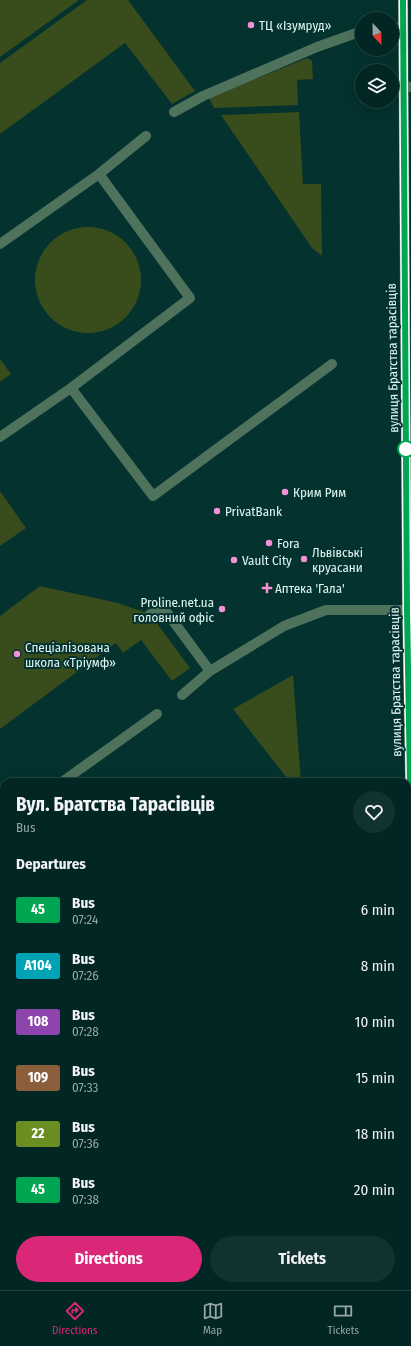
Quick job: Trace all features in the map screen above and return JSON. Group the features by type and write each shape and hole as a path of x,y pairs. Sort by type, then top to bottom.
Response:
{"street":[{"name":"вулиця Братства тарасівців","path":"403,0 403,27 407,87 407,610 410,778"},
{"path":"399,27 403,27"},
{"path":"174,112 203,96 310,50 355,34"},
{"path":"0,244 99,174 146,136"},
{"path":"0,437 71,388 190,298 99,174"},
{"path":"71,388 153,496 332,364"},
{"path":"150,614 164,610 210,671"},
{"path":"182,695 210,671 284,626 326,610 407,610"},
{"path":"68,778 157,714"},
{"path":"411,881 411,900"}],"green space":[{"path":"0,0 79,0 0,57"},
{"path":"87,0 128,0 195,91 172,104 125,43 0,134 0,63"},
{"path":"307,58 312,61 313,79 297,80 298,105 214,108 209,98"},
{"path":"299,112 303,184 321,184 322,256 312,248 221,115"},
{"path":"88,227 108,231 125,243 137,260 141,280 137,300 125,317 108,329 88,333 68,329 51,317 39,300 35,280 39,260 51,243 68,231"},
{"path":"0,359 11,374 0,382"},
{"path":"0,491 26,528 0,546"},
{"path":"40,586 118,603 150,614 190,668 172,681 141,640 123,653 116,643 0,729 0,616"},
{"path":"293,675 301,778 287,778 233,709"}],"bus line":[{"name":"45","path":"403,0 407,610 410,778"}],"place":[{"name":"ТЦ «Ізумруд»","path":"251,25"},
{"name":"Крим Рим","path":"285,492"},
{"name":"PrivatBank","path":"217,511"},
{"name":"Fora","path":"269,543"},
{"name":"Львівські круасани","path":"304,559"},
{"name":"Vault City","path":"234,560"},
{"name":"Аптека 'Гала'","path":"267,588"},
{"name":"Proline.net.ua головний офіс","path":"222,609"},
{"name":"Спеціалізована школа «Тріумф»","path":"17,654"}]}
